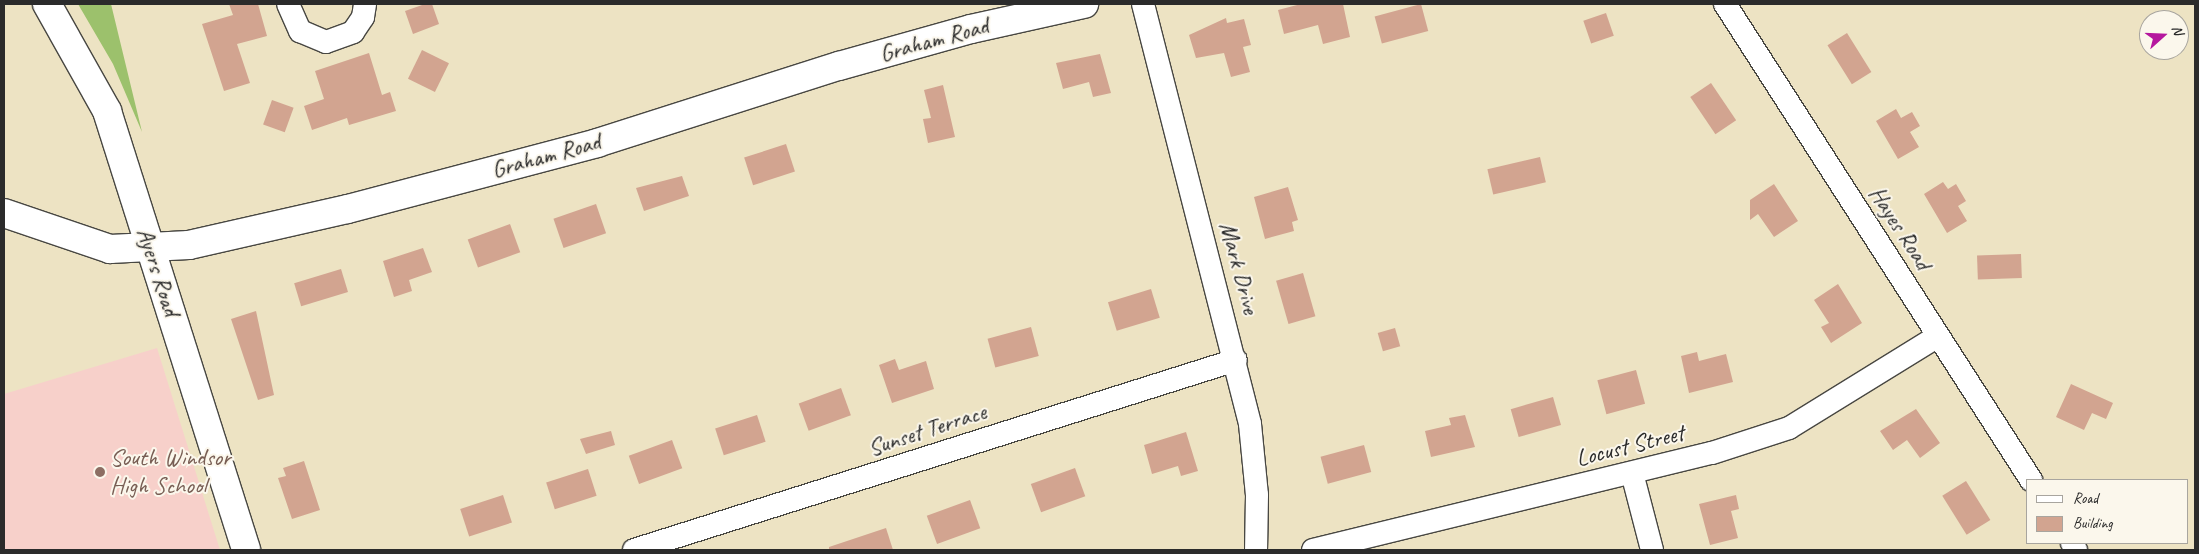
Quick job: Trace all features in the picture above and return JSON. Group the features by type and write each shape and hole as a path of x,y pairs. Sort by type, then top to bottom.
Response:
{"street":[{"name":"Ayers Road","path":"47,4 106,111 246,550"},
{"path":"288,4 300,30 326,42 353,32 363,17 365,4"},
{"name":"Graham Road","path":"4,213 110,249 189,245 348,209 597,143 970,29 1084,4"},
{"name":"Mark Drive","path":"1143,4 1236,360 1250,424 1258,495 1256,550"},
{"name":"Hayes Road","path":"1725,4 2030,479"},
{"name":"Locust Street","path":"1313,550 1712,453 1790,428 1938,336"},
{"name":"Sunset Terrace","path":"634,550 1236,360"},
{"path":"1632,473 1652,550"}],"shaded area":[{"name":"South Windsor High School","path":"157,348 220,550 4,550 4,394"}],"green space":[{"path":"78,4 111,4 142,132 113,64"}],"building":[{"path":"229,4 258,4 267,36 237,44 250,83 224,91 202,24 233,15"},
{"path":"425,4 432,4 439,24 413,34 405,11"},
{"path":"1301,4 1343,4 1350,37 1323,44 1318,25 1284,34 1278,10"},
{"path":"1421,4 1428,31 1382,43 1375,16"},
{"path":"1606,13 1614,36 1591,44 1583,21"},
{"path":"1226,18 1227,23 1244,19 1251,45 1243,47 1250,72 1231,77 1224,53 1196,58 1189,35"},
{"path":"1847,33 1871,72 1852,84 1827,45"},
{"path":"422,50 449,63 435,92 408,79"},
{"path":"369,53 382,95 390,92 396,111 349,125 347,118 312,130 304,106 324,99 315,71"},
{"path":"1100,54 1111,93 1093,97 1089,82 1063,89 1056,63"},
{"path":"1711,83 1736,120 1715,134 1690,97"},
{"path":"943,85 955,137 928,143 923,119 931,118 924,90"},
{"path":"272,100 294,108 285,132 263,124"},
{"path":"1896,109 1901,118 1912,112 1920,126 1910,132 1919,147 1898,159 1876,121"},
{"path":"786,144 795,172 753,185 744,158"},
{"path":"1540,157 1546,182 1493,194 1487,169"},
{"path":"682,176 689,196 644,211 636,188"},
{"path":"1943,182 1948,189 1956,184 1966,201 1958,206 1967,221 1947,233 1924,194"},
{"path":"1774,184 1798,221 1774,237 1758,214 1750,220 1750,200"},
{"path":"1288,187 1298,220 1292,222 1294,231 1265,239 1254,197"},
{"path":"596,204 606,233 564,248 553,219"},
{"path":"510,224 520,252 478,268 468,239"},
{"path":"423,248 432,272 409,280 412,291 394,297 383,261"},
{"path":"2021,254 2022,278 1978,280 1977,256"},
{"path":"341,269 348,292 301,306 294,283"},
{"path":"1303,273 1315,316 1288,324 1276,281"},
{"path":"1838,284 1862,323 1831,343 1821,327 1829,323 1814,300"},
{"path":"1151,289 1160,318 1117,331 1108,302"},
{"path":"256,311 274,395 258,400 231,319"},
{"path":"1031,327 1039,356 995,368 988,339"},
{"path":"1395,328 1400,346 1383,351 1378,333"},
{"path":"1697,352 1699,361 1726,354 1733,382 1689,393 1681,356"},
{"path":"895,359 899,370 926,361 934,389 892,403 879,365"},
{"path":"1636,370 1645,404 1606,414 1597,380"},
{"path":"2071,384 2113,403 2106,419 2092,413 2084,430 2056,417"},
{"path":"841,388 851,415 809,431 799,403"},
{"path":"1553,397 1561,425 1519,437 1511,409"},
{"path":"1916,409 1940,443 1920,458 1907,440 1893,450 1880,431"},
{"path":"757,415 766,442 724,455 715,429"},
{"path":"1465,415 1475,447 1431,457 1425,431 1451,425 1449,418"},
{"path":"611,431 615,445 586,454 580,439"},
{"path":"1186,432 1198,471 1181,476 1178,466 1152,474 1144,445"},
{"path":"672,440 682,468 639,484 629,456"},
{"path":"1364,445 1371,472 1328,484 1321,457"},
{"path":"304,461 320,510 292,519 278,478 286,476 283,468"},
{"path":"1075,468 1085,496 1041,512 1031,484"},
{"path":"588,469 597,496 555,509 546,483"},
{"path":"1966,481 1990,520 1967,535 1942,496"},
{"path":"503,495 512,523 469,536 460,509"},
{"path":"1736,495 1739,509 1731,511 1738,538 1710,545 1699,504"},
{"path":"970,500 980,528 937,544 927,516"},
{"path":"886,528 893,550 829,550 829,547"}],"place":[{"name":"South Windsor High School","path":"100,472"}]}
